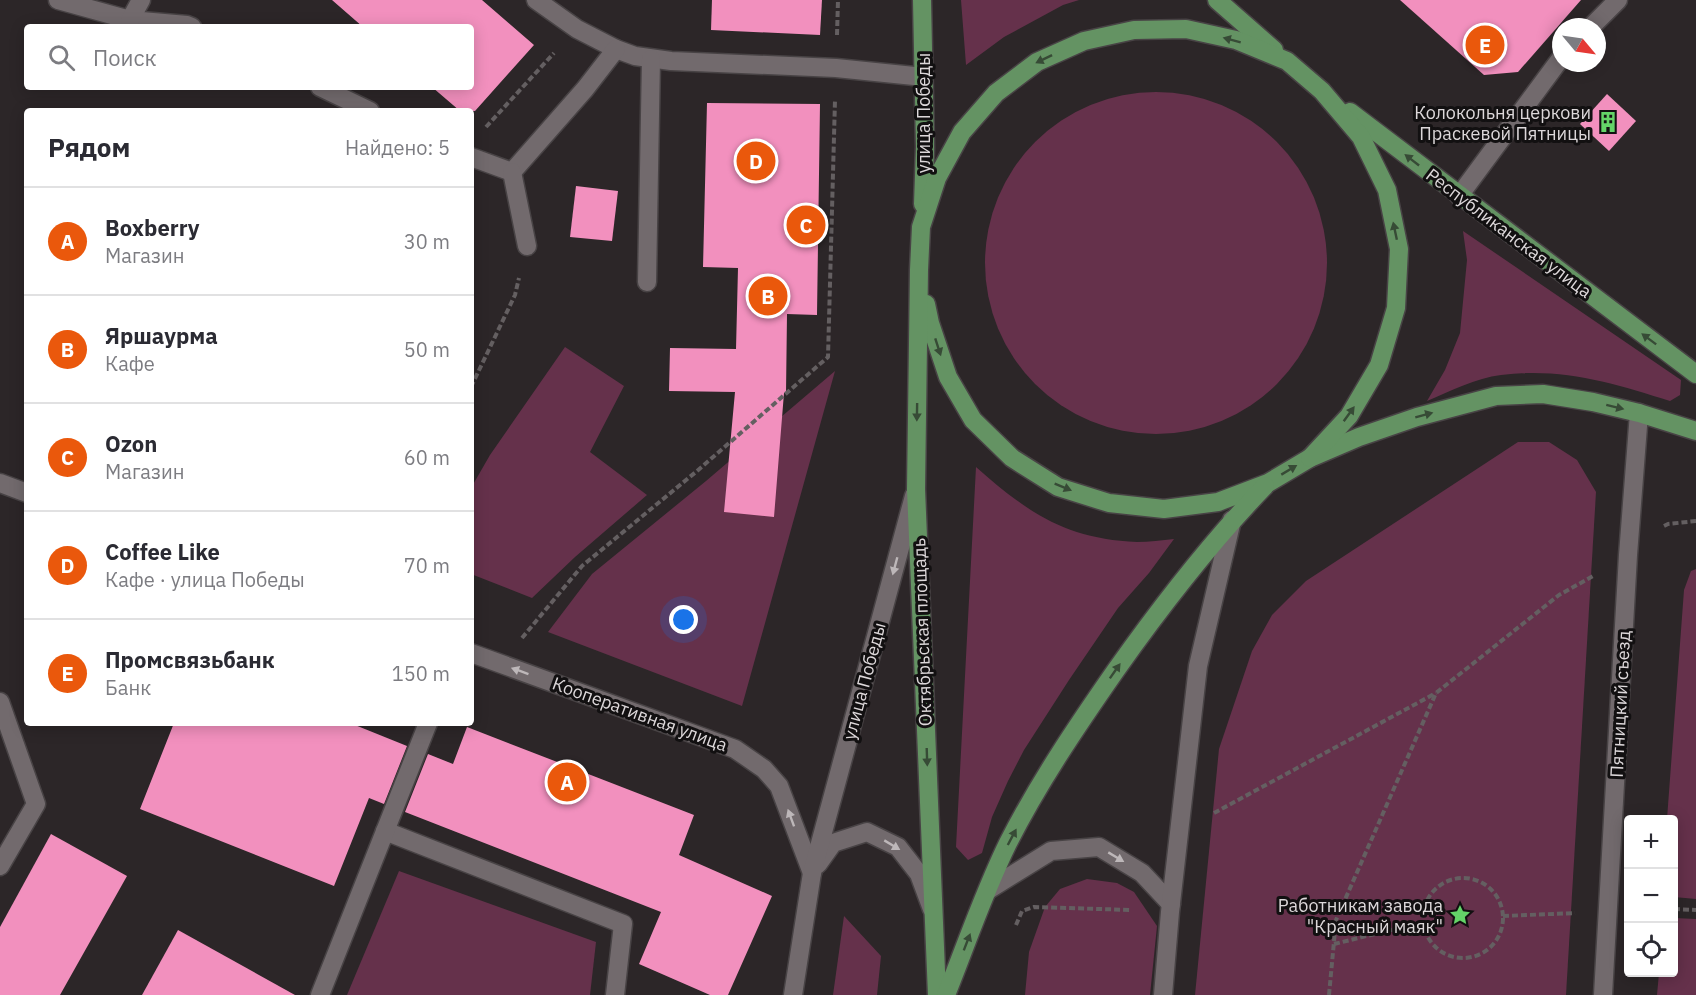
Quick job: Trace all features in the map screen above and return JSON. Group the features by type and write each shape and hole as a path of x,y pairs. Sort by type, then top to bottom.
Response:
{"main road":[{"name":"улица Победы","path":"921,227 925,147 922,0"},
{"path":"1217,0 1287,61"},
{"name":"Октябрьская площадь","path":"937,995 916,489 921,227 938,178 962,132 996,93 1037,62 1084,41 1134,30 1186,29 1236,40 1287,61 1322,91 1361,137 1387,190 1399,249 1396,308 1379,365 1349,416 1310,458"},
{"name":"Республиканская улица","path":"1322,91 1696,374"},
{"name":"Октябрьская площадь","path":"919,270 930,323 948,376 973,420 1012,458 1058,487 1109,503 1164,509 1218,502 1268,483 1310,458 1359,436 1417,417 1496,396 1544,394 1593,402 1639,413 1696,431"},
{"name":"Октябрьская площадь","path":"946,995 1008,845 1047,773 1150,621 1232,520 1268,483"}],"street":[{"path":"58,0 130,20 176,24"},
{"path":"130,20 141,0"},
{"path":"536,0 577,29 635,56 651,59 836,68 924,77"},
{"path":"1601,18 1618,0"},
{"path":"512,172 585,89 616,49"},
{"path":"647,282 651,59"},
{"path":"1458,196 1552,70"},
{"path":"326,90 364,108"},
{"path":"474,158 512,172"},
{"path":"512,172 527,246"},
{"name":"Пятницкий съезд","path":"1603,995 1628,555 1639,413"},
{"path":"0,483 24,491"},
{"name":"улица Победы","path":"793,995 812,873 916,489"},
{"path":"1163,995 1198,666 1232,520"},
{"name":"Кооперативная улица","path":"474,654 735,749 764,769 779,786 812,873"},
{"path":"0,702 36,804 0,866"},
{"path":"320,995 427,726"},
{"path":"386,831 623,924 615,995"},
{"name":"улица Победы","path":"812,873 833,843 867,832 898,848 919,874 933,913"},
{"path":"988,890 1051,851 1098,847 1142,873 1171,904"}],"path":[{"path":"500,663 582,566 697,471 828,357 838,0"},
{"path":"481,132 577,29"},
{"path":"474,381 515,295 527,246"},
{"path":"1205,817 1436,693 1559,595 1628,555"},
{"path":"1329,995 1336,920 1436,693"},
{"path":"1473,879 1485,883 1501,903 1502,929 1486,951 1473,956 1460,958 1446,954 1435,946 1427,935 1424,922 1424,909 1429,897 1437,887 1448,880 1473,879"},
{"path":"1678,909 1696,910"},
{"path":"1503,916 1578,913"},
{"path":"1334,944 1424,922"}],"shaded area":[{"path":"961,0 1079,0 1063,5 1004,37 966,65"},
{"path":"1156,92 1189,95 1221,105 1251,121 1277,142 1298,168 1314,198 1324,230 1327,263 1324,296 1314,328 1298,358 1277,384 1251,405 1221,421 1189,431 1156,434 1123,431 1091,421 1061,405 1035,384 1014,358 998,328 988,296 985,263 988,230 998,198 1014,168 1035,142 1061,121 1091,105 1123,95"},
{"path":"1463,231 1681,380 1680,395 1670,401 1587,378 1523,373 1482,379 1427,401 1445,370 1460,333 1467,260"},
{"path":"565,347 624,386 590,452 647,495 575,557 532,598 474,575 474,483 490,455"},
{"path":"835,371 742,706 548,632 592,574"},
{"path":"1518,442 1549,442 1577,460 1596,492 1566,995 1195,995 1219,749 1252,651 1272,615 1306,581"},
{"path":"976,467 1031,510 1069,529 1112,540 1137,542 1174,539 1149,573 1118,608 1024,750 992,817 982,853 968,860 956,847"},
{"path":"1696,569 1696,899 1678,897 1678,815 1667,815 1684,590 1691,571"},
{"path":"399,871 596,942 590,995 347,995"},
{"path":"1087,879 1117,883 1134,892 1157,926 1150,995 1025,995 1029,952 1045,907 1060,889"},
{"path":"844,916 881,956 877,995 833,995"},
{"path":"1678,918 1696,919 1696,995 1657,995 1659,977 1678,977"}],"building":[{"path":"332,0 482,0 534,45 474,111 474,108 456,108 436,90 474,90 474,24 360,24"},
{"path":"712,0 822,0 820,35 711,30"},
{"path":"1400,0 1581,0 1565,18 1552,18 1552,33 1518,72 1484,75"},
{"name":"Колокольня церкови Праскевой Пятницы","path":"1607,94 1636,121 1609,151 1580,124"},
{"path":"707,103 820,104 817,315 787,314 786,393 784,393 774,517 724,512 735,392 669,391 670,348 736,349 738,268 703,267"},
{"path":"576,186 618,191 612,241 570,237"},
{"path":"173,726 357,726 407,746 384,804 369,798 334,886 140,809"},
{"path":"467,727 694,815 679,855 772,896 728,995 710,995 639,964 661,912 405,812 428,754 453,764"},
{"path":"51,834 127,876 60,995 0,995 0,927"},
{"path":"178,930 295,995 142,995"}],"place":[{"name":"Промсвязьбанк","path":"1485,45"},
{"name":"Колокольня церкови Праскевой Пятницы","path":"1608,122"},
{"name":"Coffee Like","path":"756,161"},
{"name":"Ozon","path":"806,225"},
{"name":"Яршаурма","path":"768,296"},
{"name":"Boxberry","path":"567,782"},
{"name":"Работникам завода \"Красный маяк\"","path":"1460,915"}]}
